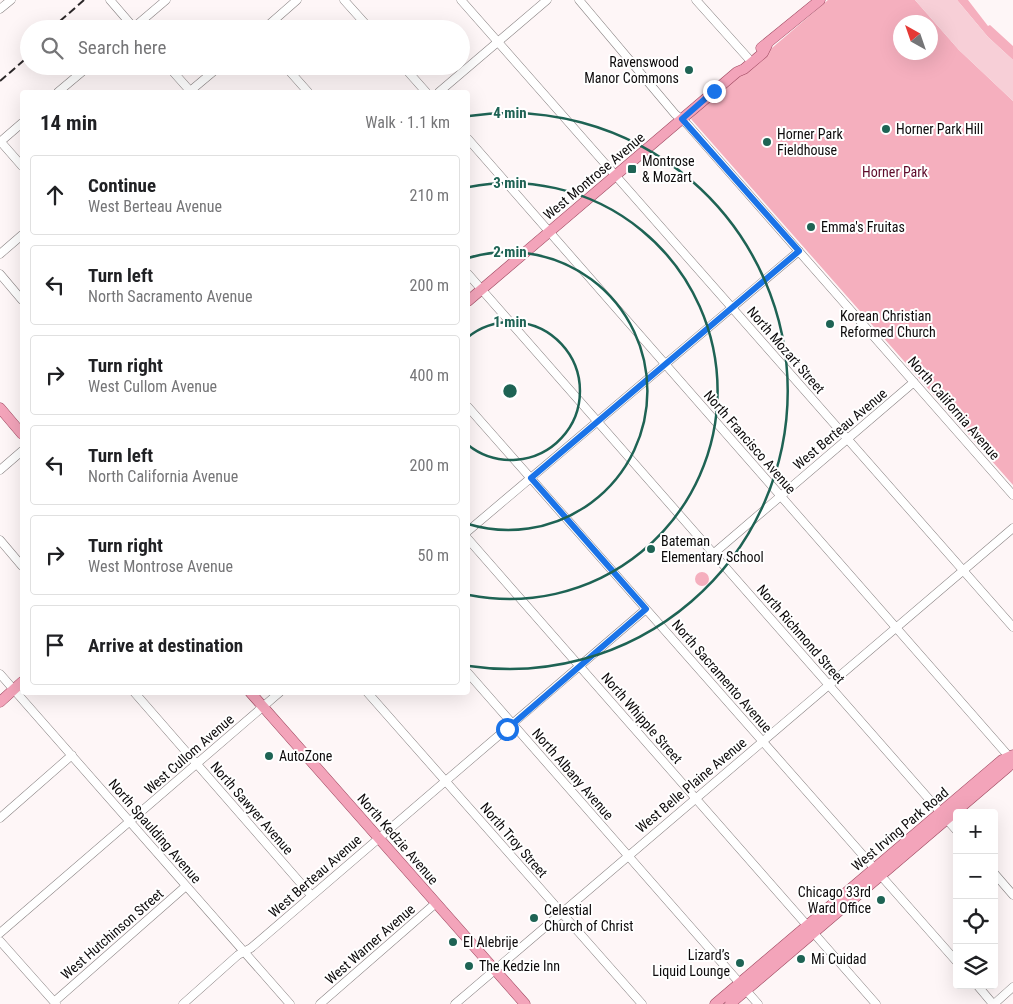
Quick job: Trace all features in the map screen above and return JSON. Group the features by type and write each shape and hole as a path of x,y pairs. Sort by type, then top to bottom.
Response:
{"main road":[{"name":"West Montrose Avenue","path":"737,72 745,58 767,45 820,0"},
{"name":"West Montrose Avenue","path":"470,299 737,72 744,69 763,53 767,45"},
{"path":"0,408 20,432"},
{"path":"0,702 20,684"},
{"name":"North Kedzie Avenue","path":"253,695 525,1004"},
{"name":"West Irving Park Road","path":"715,1004 743,987 1012,759"},
{"name":"West Irving Park Road","path":"730,1004 743,987"}],"street":[{"path":"0,8 10,0"},
{"path":"110,0 127,20"},
{"path":"143,20 166,0"},
{"path":"274,20 297,0"},
{"path":"344,0 362,20"},
{"name":"North Mozart Street","path":"461,0 1013,627"},
{"path":"470,66 548,0"},
{"name":"North California Avenue","path":"579,0 675,114 682,119 1013,495"},
{"path":"696,0 745,58"},
{"path":"60,90 78,75"},
{"path":"176,75 188,90"},
{"path":"192,90 210,75"},
{"path":"293,75 306,90"},
{"path":"411,75 424,90"},
{"path":"441,90 459,75"},
{"path":"20,125 0,141 20,164"},
{"name":"North Francisco Avenue","path":"470,141 1012,759"},
{"path":"0,254 20,237"},
{"path":"470,529 799,251"},
{"path":"0,274 20,298"},
{"name":"North Richmond Street","path":"470,276 953,826"},
{"name":"West Berteau Avenue","path":"714,554 914,382"},
{"name":"North Sacramento Avenue","path":"470,408 953,957"},
{"path":"0,470 20,452"},
{"name":"West Belle Plaine Avenue","path":"455,1004 1013,528"},
{"path":"0,540 20,564"},
{"name":"North Whipple Street","path":"470,541 876,1004"},
{"name":"West Berteau Avenue","path":"182,1004 251,948 646,609"},
{"name":"North Spaulding Avenue","path":"0,674 290,1004"},
{"name":"North Albany Avenue","path":"470,675 758,1004"},
{"name":"North Sawyer Avenue","path":"137,695 312,895"},
{"name":"West Cullom Avenue","path":"0,933 277,695"},
{"name":"North Troy Street","path":"370,695 642,1004"},
{"path":"0,818 72,755"},
{"path":"998,878 1013,895"},
{"name":"West Hutchinson Street","path":"55,1003 186,886"},
{"name":"West Warner Avenue","path":"320,1004 436,903"},
{"path":"0,941 55,1003"},
{"path":"980,989 993,1004 1013,987"}],"green space":[{"name":"Horner Park","path":"828,0 915,0 928,15 893,15 893,60 938,60 938,26 959,50 1013,101 1013,485 691,119"},
{"path":"957,0 968,0 988,26 990,25 1013,46 1013,60 988,37"},
{"path":"702,572 707,574 709,579 707,584 702,586 697,584 695,579 697,574"}],"shaded area":[{"path":"915,0 957,0 988,37 1013,60 1013,101 959,50 938,26 938,15 928,15"}],"railway":[{"path":"61,20 84,0"},
{"path":"0,81 20,64"}],"place":[{"name":"Ravenswood Manor Commons","path":"689,70"},
{"name":"Horner Park Hill","path":"886,129"},
{"name":"Horner Park Fieldhouse","path":"767,142"},
{"name":"Montrose & Mozart","path":"632,169"},
{"name":"Emma's Fruitas","path":"811,227"},
{"name":"Korean Christian Reformed Church","path":"830,324"},
{"name":"Bateman Elementary School","path":"651,549"},
{"name":"AutoZone","path":"269,756"},
{"name":"Chicago 33rd Ward Office","path":"881,900"},
{"name":"Celestial Church of Christ","path":"534,918"},
{"name":"El Alebrije","path":"453,942"},
{"name":"Mi Cuidad","path":"801,959"},
{"name":"Lizard’s Liquid Lounge","path":"740,963"},
{"name":"The Kedzie Inn","path":"469,966"}],"route":[{"path":"507,729 646,609 531,478 799,251 682,119 714,91"}]}
